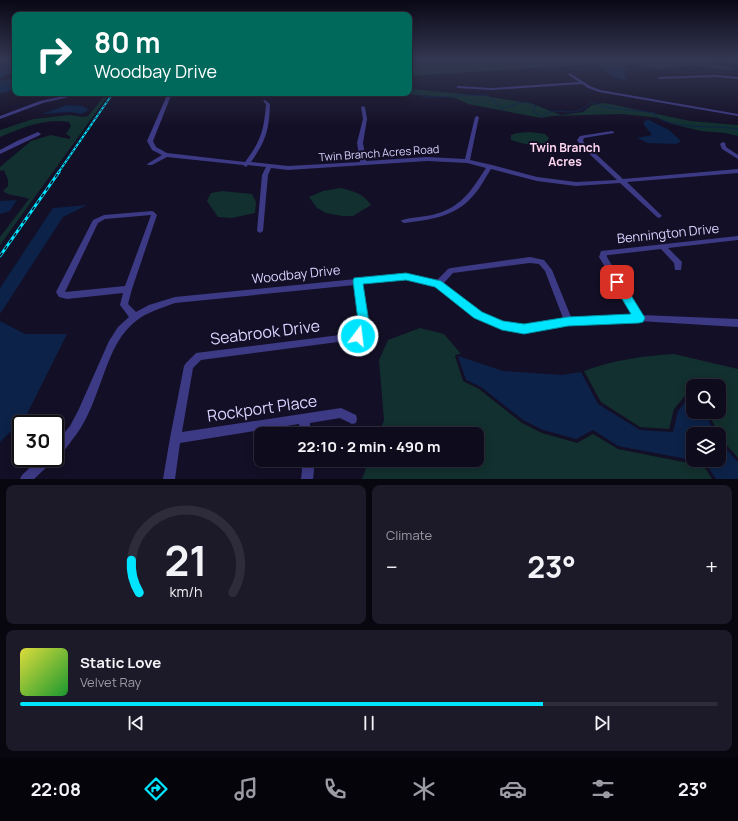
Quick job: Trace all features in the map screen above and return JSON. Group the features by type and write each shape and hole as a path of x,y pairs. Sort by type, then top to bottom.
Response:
{"street":[{"path":"458,87 491,89 582,83 606,93 738,115"},
{"path":"0,118 42,102 70,96"},
{"name":"Twin Branch Acres Road","path":"169,96 150,141 151,146 158,152 166,155 246,165 288,168 427,159 467,161 532,178 558,182 594,183 738,171"},
{"path":"246,165 258,149 266,132 268,104 265,101"},
{"path":"363,107 365,119 360,143 363,163"},
{"path":"467,161 477,117"},
{"path":"612,132 582,137 580,140 582,144 659,216"},
{"path":"0,152 38,134"},
{"path":"722,144 724,148 738,157"},
{"path":"150,164 166,155"},
{"path":"404,221 439,215 453,210 472,194 490,166"},
{"path":"260,232 265,175 269,167"},
{"path":"128,290 67,296 62,295 60,292 95,222 104,217 152,213 154,215 128,290 124,306 134,317"},
{"name":"Bennington Drive","path":"639,318 603,257 604,253 737,239"},
{"path":"663,247 678,262 678,268"},
{"path":"438,284 451,271 461,268 530,260 541,262 548,270 568,321"},
{"name":"Woodbay Drive","path":"64,441 75,428 82,415 111,342 120,330 134,317 156,306 174,300 406,277 438,284 478,315 502,326 524,329 568,321 639,318 738,323"},
{"name":"Seabrook Drive","path":"169,479 175,438 189,366 199,356 358,336 364,329 358,281"},
{"name":"Rockport Place","path":"175,438 341,413 352,419"},
{"path":"304,418 305,427"},
{"path":"26,479 39,467"},
{"path":"306,479 308,467"}],"green space":[{"path":"412,89 485,96 533,104 561,115 583,112 592,105 603,103 690,121 738,125 738,136 725,133 701,131 672,124 658,118 622,114 551,116 541,118 468,104 456,98 412,95"},
{"path":"105,96 108,96 0,245 0,237 29,199 3,191 8,186 8,180 4,170 0,171 0,167 31,141 51,135 69,139 71,137 66,134 71,126 69,122 51,121 25,127 0,137 0,130 33,119 70,115 83,117 88,116"},
{"path":"530,132 545,134 549,138 546,144 528,144 511,140 511,135"},
{"path":"341,188 362,196 371,205 353,216 342,216 326,213 317,208 309,197 323,191"},
{"path":"222,191 252,194 256,202 255,213 232,218 218,217 207,201 211,193"},
{"path":"420,328 444,334 461,354 457,354 455,356 463,381 479,389 522,423 542,433 577,443 593,434 618,449 686,463 686,467 701,467 706,469 712,479 362,479 366,467 484,467 484,427 382,427 384,420 379,360 388,340"},
{"path":"674,354 738,369 738,458 726,444 726,427 715,427 711,419 726,419 726,379 686,379 686,396 674,409 669,429 640,427 601,402 584,371 628,359"}],"water":[{"path":"0,81 12,81 12,90 0,93"},
{"path":"67,105 82,106 88,109 81,114 70,112 42,114"},
{"path":"649,120 669,130 680,140 680,142 676,144 648,143 637,138 652,135 644,125 644,121"},
{"path":"17,200 10,211 0,214 0,201"},
{"path":"87,205 63,217 0,314 0,288 53,208"},
{"path":"0,321 25,334 67,334 26,415 12,415 12,430 0,442"},
{"path":"458,356 503,371 562,375 581,372 598,404 640,430 673,432 678,411 686,401 686,419 708,419 712,427 686,427 686,459 618,446 593,430 576,439 543,430 523,420 481,387 466,380"},
{"path":"726,449 738,462 738,479 716,479 708,467 726,467"}],"waterway":[{"path":"412,91 424,97 488,95 501,109 519,103 528,102 536,107 533,111 541,117 553,111 577,111 584,108 591,102 604,107 655,113 656,117 675,124 738,129"}],"railway":[{"path":"58,173 111,96"},
{"path":"0,256 59,172"}],"district":[{"name":"Twin Branch Acres","path":"565,155"}],"route":[{"path":"358,336 364,329 358,281 406,277 438,284 478,315 502,326 524,329 568,321 639,318 617,282"}]}
